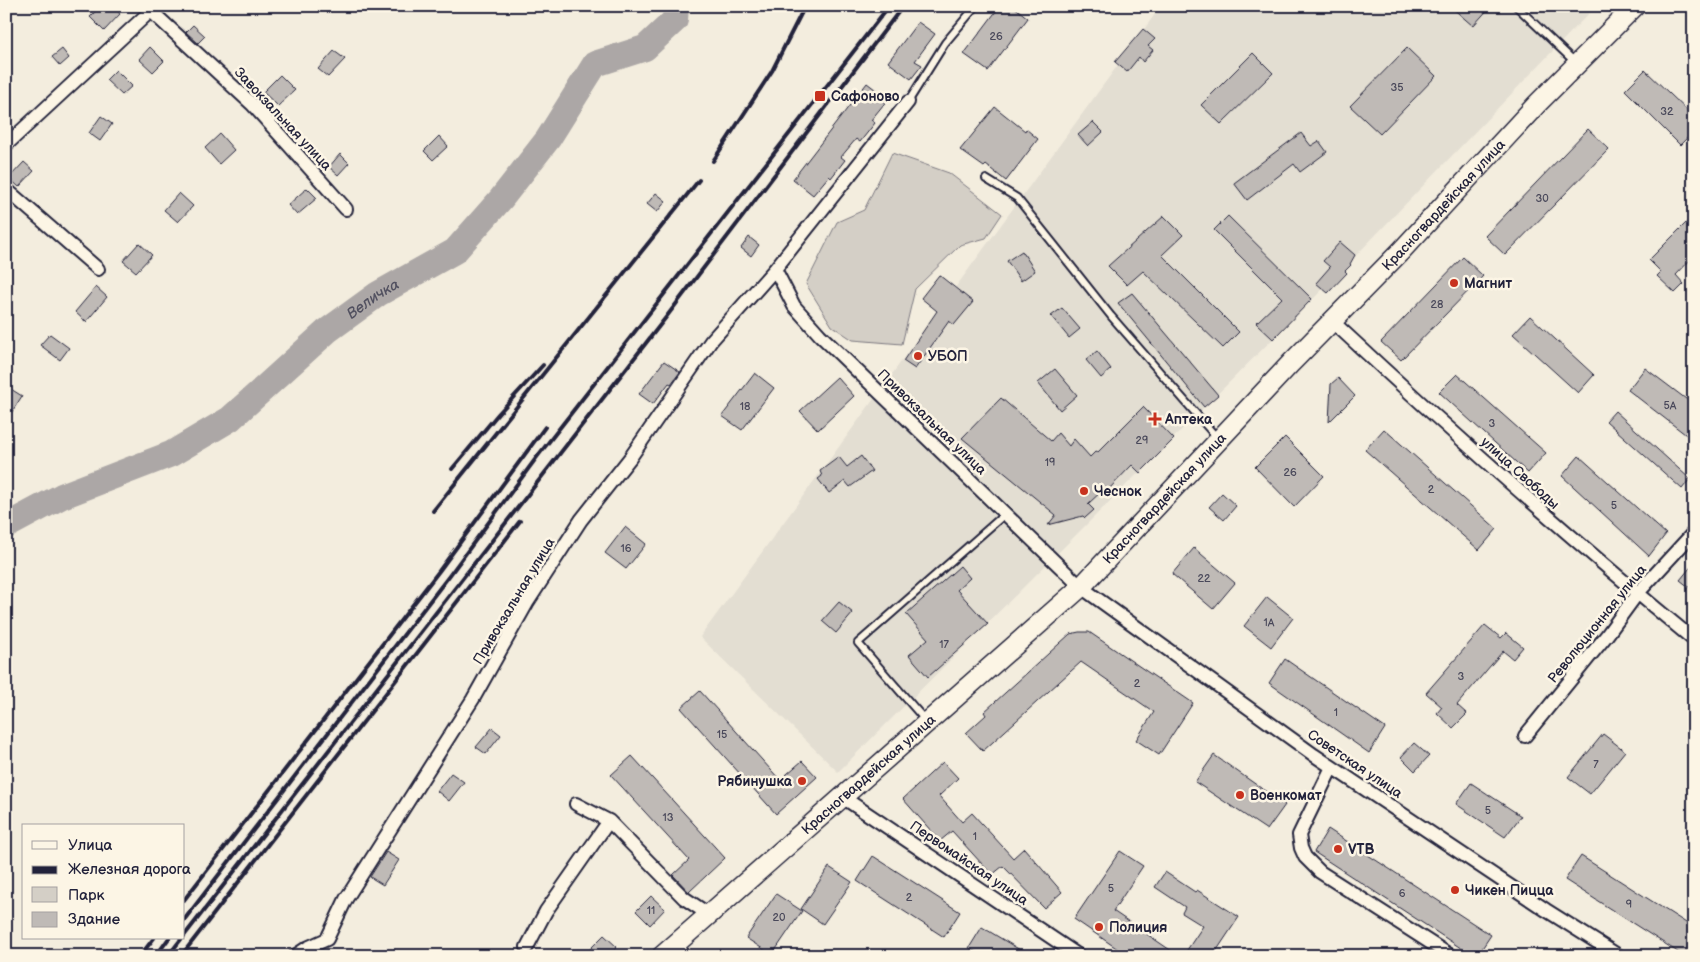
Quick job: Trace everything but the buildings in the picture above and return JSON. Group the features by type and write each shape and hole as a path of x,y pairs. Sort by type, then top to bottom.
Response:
{"street":[{"name":"Красногвардейская улица","path":"662,956 1081,587 1332,321 1401,251 1537,104 1635,6"},
{"path":"6,145 154,9"},
{"name":"Завокзальная улица","path":"154,9 252,104 346,209"},
{"name":"Привокзальная улица","path":"295,956 327,939 346,899 473,698 527,603 581,520 630,458 710,342 775,269 908,102"},
{"path":"6,189 98,269"},
{"name":"Привокзальная улица","path":"775,269 794,306 820,335 1081,587"},
{"name":"улица Свободы","path":"1332,321 1488,465 1637,594 1694,640"},
{"name":"Революционная улица","path":"1525,736 1607,635 1637,594 1694,532"},
{"name":"Советская улица","path":"1081,587 1332,768 1546,910 1619,956"},
{"path":"1332,768 1299,836 1300,848 1305,857 1320,872 1450,956"},
{"name":"Первомайская улица","path":"842,796 1075,955"},
{"path":"576,804 609,821 684,898 708,914"},
{"path":"527,947 546,911 609,821"}],"lane":[{"path":"908,102 945,43 976,6"},
{"path":"1516,6 1577,64"},
{"path":"986,179 1017,198 1111,316 1219,440"},
{"path":"927,722 858,643 1006,514"}],"shaded area":[{"path":"1161,6 1596,6 1342,270 838,772 700,637"}],"green space":[{"path":"892,153 949,173 1002,214 986,238 960,245 915,289 902,344 853,340 832,326 806,284 837,222 864,210"}],"waterway":[{"name":"Величка","path":"6,526 62,496 171,454 230,419 327,331 378,294 455,251 501,199 548,139 595,64 645,48 675,20 676,6"}],"railway":[{"path":"713,161 772,71 805,6"},
{"path":"185,919 449,576 537,457 889,6"},
{"path":"185,935 667,316 903,6"},
{"path":"433,511 699,180"},
{"path":"452,469 498,414 543,365"},
{"path":"185,899 439,571 545,427"},
{"path":"181,956 520,521"},
{"path":"140,956 152,940"},
{"path":"156,956 168,940"},
{"path":"168,956 180,940"}],"place":[{"name":"Сафоново","path":"820,96"},
{"name":"Магнит","path":"1454,283"},
{"name":"УБОП","path":"918,356"},
{"name":"Аптека","path":"1155,419"},
{"name":"Чеснок","path":"1084,491"},
{"name":"Рябинушка","path":"802,781"},
{"name":"Военкомат","path":"1240,795"},
{"name":"VTB","path":"1338,849"},
{"name":"Чикен Пицца","path":"1455,890"},
{"name":"Полиция","path":"1099,927"}]}
